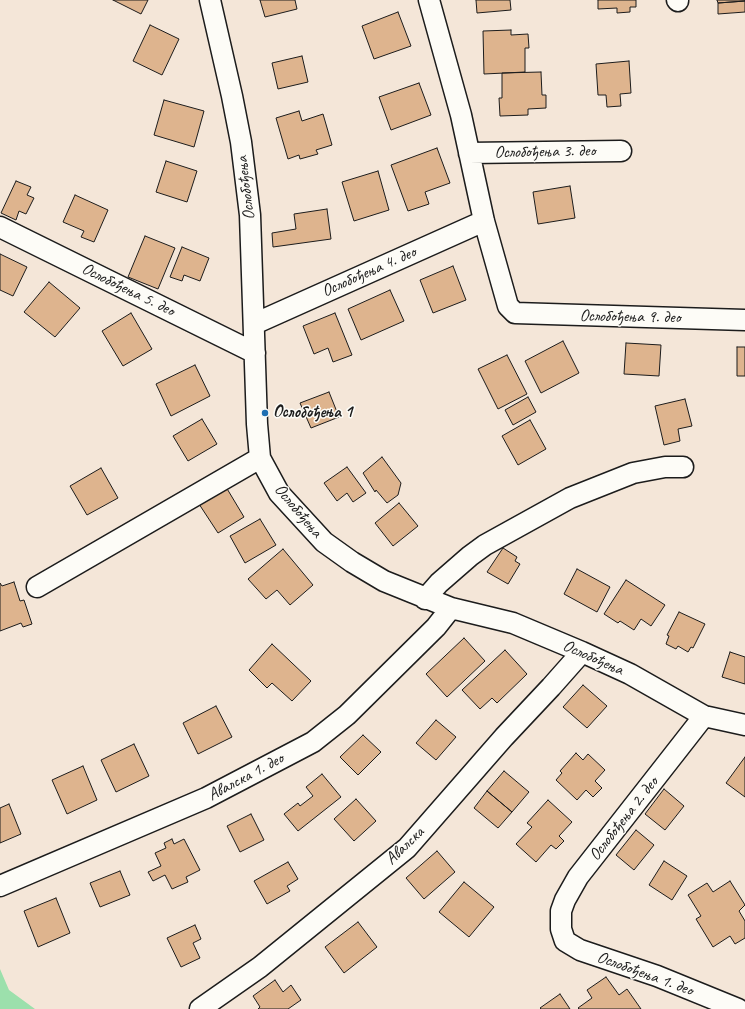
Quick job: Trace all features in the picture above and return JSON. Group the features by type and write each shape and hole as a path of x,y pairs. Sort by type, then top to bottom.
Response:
{"street":[{"name":"Ослобођења","path":"210,0 229,82 246,177 250,215 260,458 279,493 324,542 352,562 384,581 425,599 451,608 513,623 630,674 704,716 745,725"},
{"path":"429,0 461,115 484,221"},
{"name":"Ослобођења 3. део","path":"469,153 621,151"},
{"name":"Ослобођења 4. део","path":"254,324 484,221"},
{"name":"Ослобођења 9. део","path":"484,221 508,306 515,313 745,320"},
{"name":"Ослобођења 5. део","path":"0,227 255,353"},
{"path":"37,587 260,458"},
{"path":"425,599 455,568 485,545 570,498 633,473 665,467 683,467"},
{"name":"Авалска 1. део","path":"0,886 206,798 313,742 347,714 436,627 451,608"},
{"name":"Авалска","path":"200,1009 260,967 407,848 504,737 551,688 582,652"},
{"name":"Ослобођења 2. део","path":"561,929 563,906 578,877 704,716"},
{"name":"Ослобођења 1. део","path":"561,929 565,941 580,950 657,976 738,1009"}],"green space":[{"path":"0,969 9,990 35,1009 0,1009"}],"building":[{"path":"113,0 148,0 141,14"},
{"path":"260,0 295,0 297,9 265,17"},
{"path":"476,0 510,0 511,10 477,13"},
{"path":"598,0 636,0 636,7 630,7 630,12 617,13 617,8 598,9"},
{"path":"717,0 745,0 745,1 718,3"},
{"path":"745,1 745,12 718,14 718,3"},
{"path":"398,12 411,46 374,59 362,26"},
{"path":"150,25 179,39 162,75 133,61"},
{"path":"511,30 511,35 528,34 529,48 525,48 525,72 484,74 483,31"},
{"path":"302,56 308,82 278,89 272,63"},
{"path":"629,61 631,93 620,94 621,106 607,107 606,95 598,95 596,64"},
{"path":"541,72 542,95 546,95 546,108 528,109 528,115 500,116 499,98 502,98 502,73"},
{"path":"419,83 431,115 391,130 379,97"},
{"path":"164,100 204,111 194,147 154,135"},
{"path":"299,111 302,121 323,114 332,145 316,150 318,154 300,159 299,155 288,159 276,118"},
{"path":"437,148 450,183 425,192 429,204 408,211 391,165"},
{"path":"166,161 197,171 187,202 156,192"},
{"path":"378,171 389,210 354,221 342,182"},
{"path":"16,181 31,187 27,195 34,198 26,214 19,211 16,220 1,213"},
{"path":"570,186 575,218 538,224 533,192"},
{"path":"75,195 108,210 94,242 81,237 84,231 63,222"},
{"path":"327,209 331,239 273,247 272,233 296,229 294,214"},
{"path":"145,236 175,248 158,289 128,277"},
{"path":"182,247 209,258 200,281 184,275 182,281 170,277"},
{"path":"0,254 27,267 13,296 0,290"},
{"path":"453,266 466,300 433,313 420,280"},
{"path":"49,282 80,308 55,337 24,312"},
{"path":"390,290 404,321 361,340 348,309"},
{"path":"131,313 152,349 123,366 102,331"},
{"path":"335,313 352,355 333,362 328,348 314,354 303,326"},
{"path":"563,341 579,373 541,393 525,361"},
{"path":"626,343 661,345 659,376 624,374"},
{"path":"737,347 745,347 745,376 737,376"},
{"path":"507,355 527,394 498,409 478,369"},
{"path":"195,365 210,396 171,416 156,384"},
{"path":"329,392 339,417 311,428 300,403"},
{"path":"528,397 536,412 513,425 505,410"},
{"path":"685,399 692,426 678,429 680,441 664,445 655,406"},
{"path":"202,419 217,444 188,461 173,436"},
{"path":"530,420 546,449 518,465 502,436"},
{"path":"382,457 401,483 398,495 387,503 376,490 375,492 363,473"},
{"path":"347,467 366,493 353,502 347,493 337,501 324,483"},
{"path":"101,468 118,498 87,515 70,486"},
{"path":"226,487 244,517 218,533 199,504"},
{"path":"399,503 418,526 393,546 375,523"},
{"path":"260,519 276,545 245,563 230,536"},
{"path":"503,548 517,557 515,561 520,564 508,584 487,572"},
{"path":"283,549 313,585 290,605 277,590 266,599 248,579"},
{"path":"577,569 610,587 597,612 564,594"},
{"path":"626,580 665,605 651,626 641,619 634,630 620,621 618,623 604,614"},
{"path":"14,582 20,601 24,600 32,624 23,627 21,623 0,631 0,583 2,586"},
{"path":"679,612 705,624 693,648 691,647 688,652 678,646 676,649 666,644 669,636 667,635"},
{"path":"464,638 485,661 447,697 426,674"},
{"path":"272,644 311,681 292,701 272,683 267,688 249,670"},
{"path":"505,650 527,674 497,703 492,698 480,709 462,690"},
{"path":"730,652 745,657 745,684 722,677"},
{"path":"583,685 607,706 587,728 563,707"},
{"path":"216,706 232,737 198,754 183,723"},
{"path":"436,720 456,737 436,760 416,743"},
{"path":"363,735 381,752 358,775 340,757"},
{"path":"134,744 149,776 116,792 101,760"},
{"path":"576,753 583,760 588,754 605,770 595,781 602,788 593,797 586,790 577,800 556,780 562,773 560,771"},
{"path":"745,757 745,797 726,783"},
{"path":"83,766 97,800 67,814 52,780"},
{"path":"504,771 529,792 512,812 487,791"},
{"path":"322,774 341,797 298,831 284,814 298,803 300,806 313,796 306,787"},
{"path":"664,789 684,806 665,830 645,814"},
{"path":"487,791 512,812 498,828 474,808"},
{"path":"356,799 376,821 354,841 334,819"},
{"path":"548,800 572,822 559,836 564,841 556,849 551,845 536,862 516,844 532,827 527,823"},
{"path":"9,804 21,834 0,843 0,808"},
{"path":"251,814 264,840 240,852 227,826"},
{"path":"636,830 654,845 634,870 616,855"},
{"path":"172,839 174,844 184,839 200,870 186,877 188,882 172,889 165,875 153,881 148,872 161,866 155,853 166,848 164,843"},
{"path":"437,851 455,872 424,899 406,878"},
{"path":"664,861 687,876 672,900 649,885"},
{"path":"288,862 298,879 287,886 290,891 267,904 254,881"},
{"path":"120,871 130,895 100,907 90,883"},
{"path":"730,881 745,905 739,911 745,921 745,938 735,944 730,936 713,947 696,919 701,916 688,895 707,883 713,892"},
{"path":"464,882 494,907 469,937 439,912"},
{"path":"56,898 70,933 38,947 24,911"},
{"path":"358,922 377,947 344,973 325,947"},
{"path":"195,925 201,939 193,943 200,958 181,967 167,938"},
{"path":"606,977 619,995 627,989 641,1009 579,1009 578,1008 592,998 587,990"},
{"path":"275,980 283,992 291,985 301,1000 288,1009 258,1009 260,1007 253,996"},
{"path":"560,994 570,1009 540,1008"}],"place":[{"name":"Ослобођења 1","path":"265,413"}]}
